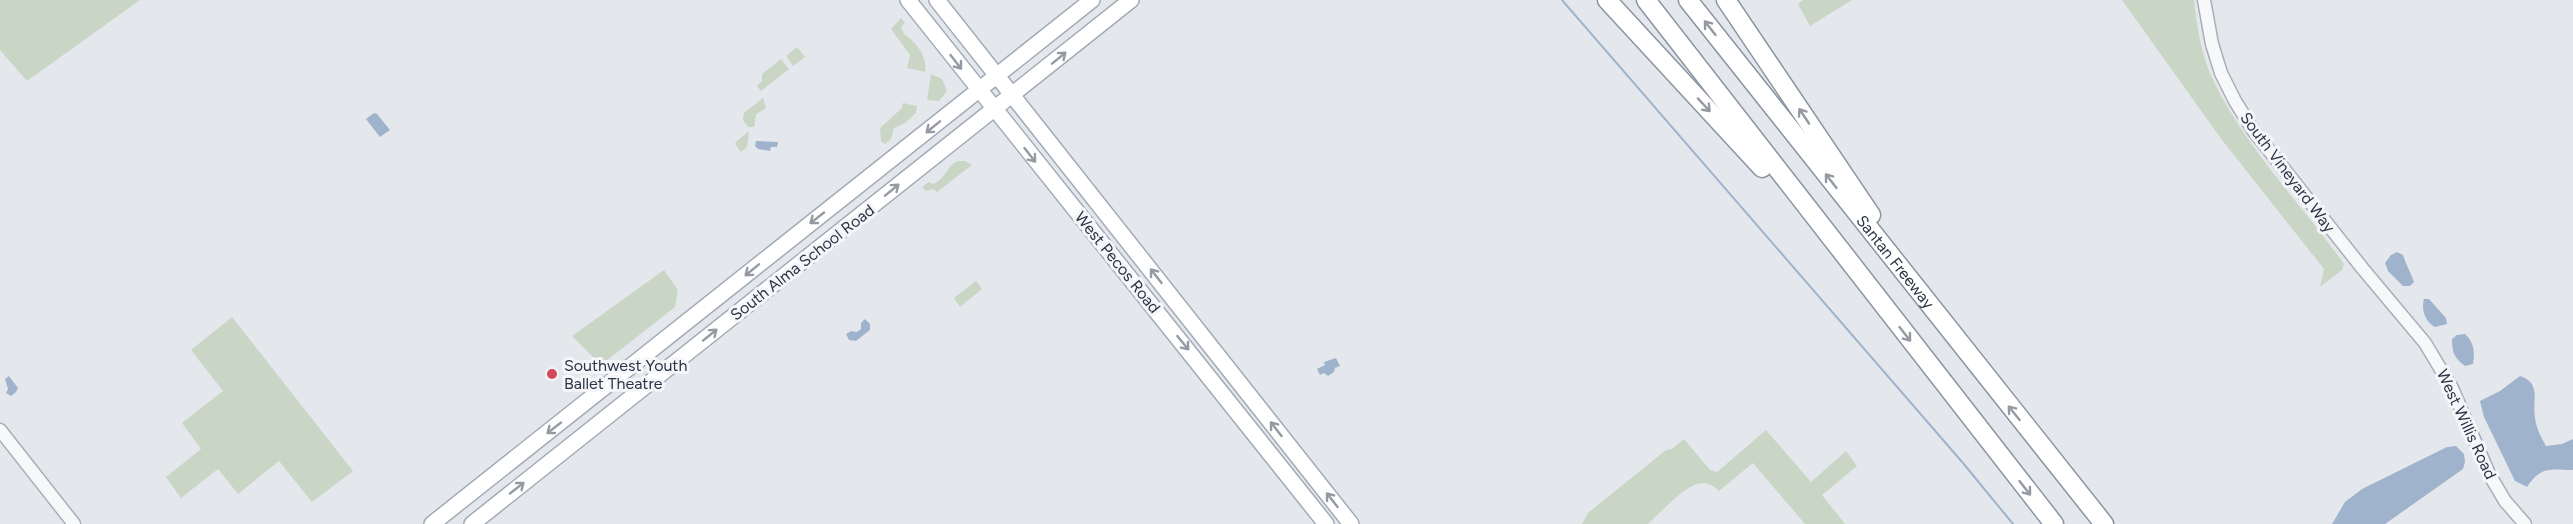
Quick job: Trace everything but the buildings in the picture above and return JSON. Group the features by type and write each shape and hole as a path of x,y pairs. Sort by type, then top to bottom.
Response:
{"highway":[{"path":"1607,0 1746,150 1869,288"},
{"path":"1646,0 2054,524"},
{"name":"Santan Freeway","path":"1688,0 2104,524"},
{"path":"1726,0 1971,359"}],"main road":[{"name":"West Pecos Road","path":"908,0 1326,524"},
{"name":"West Pecos Road","path":"937,0 1351,524"},
{"name":"South Alma School Road","path":"432,524 1092,0"},
{"name":"South Alma School Road","path":"472,524 1131,0"}],"street":[{"name":"South Vineyard Way","path":"2204,0 2212,44 2221,73 2235,101 2253,130 2363,270"},
{"name":"West Willis Road","path":"2363,270 2440,365 2489,474 2505,501 2525,524"},
{"path":"0,430 74,524"}],"green space":[{"path":"0,0 140,0 27,81 0,50"},
{"path":"1803,0 1852,0 1810,26 1798,4"},
{"path":"2122,0 2194,0 2203,54 2228,108 2259,154 2344,264 2342,270 2320,287 2324,269 2222,140"},
{"path":"901,18 905,23 901,27 904,34 913,41 923,55 925,72 907,68 910,55 891,29"},
{"path":"797,47 805,57 793,66 786,56"},
{"path":"781,59 789,69 761,91 757,86 762,81 762,74"},
{"path":"931,74 942,79 947,91 939,101 927,100"},
{"path":"763,98 766,108 756,114 754,127 748,127 743,120 744,113"},
{"path":"903,103 917,106 916,113 905,123 894,128 891,139 885,144 881,141 880,128 902,108"},
{"path":"749,131 747,147 741,152 735,144"},
{"path":"958,161 965,161 972,165 937,192 933,189 926,191 922,187 929,182 933,184 937,182"},
{"path":"664,270 678,290 675,307 601,365 572,336"},
{"path":"976,281 982,289 960,307 954,298"},
{"path":"232,317 353,471 312,502 279,461 238,494 218,469 181,498 166,477 201,449 182,423 223,391 191,350"},
{"path":"1766,430 1811,482 1846,451 1857,466 1822,495 1845,524 1805,524 1753,463 1719,491 1705,483 1689,488 1648,524 1582,524 1588,513 1666,450 1672,449 1684,439 1710,470 1717,472"}],"water":[{"path":"374,113 390,130 380,137 366,119"},
{"path":"756,141 778,142 777,147 771,147 770,151 758,149 755,146"},
{"path":"2397,252 2403,255 2413,279 2414,282 2410,286 2403,286 2388,271 2385,263 2391,255"},
{"path":"2424,299 2429,299 2446,318 2447,324 2435,327 2429,322 2424,311"},
{"path":"865,319 870,324 870,330 856,341 849,340 846,334 861,329 861,323"},
{"path":"2465,334 2472,344 2474,355 2473,364 2465,366 2454,354 2452,339 2457,335"},
{"path":"1336,358 1340,366 1328,376 1324,373 1320,375 1317,369 1325,365 1324,362"},
{"path":"9,376 18,388 11,396 6,393 8,389 5,379"},
{"path":"2520,376 2527,379 2534,388 2536,422 2546,446 2562,444 2573,439 2573,470 2547,470 2537,475 2527,487 2515,481 2484,417 2480,401 2500,391"},
{"path":"2456,446 2464,454 2463,469 2385,524 2332,524 2345,502 2362,489 2447,447"}],"waterway":[{"path":"1562,0 1963,463 2013,524"}],"place":[{"name":"Southwest Youth Ballet Theatre","path":"552,374"}]}
